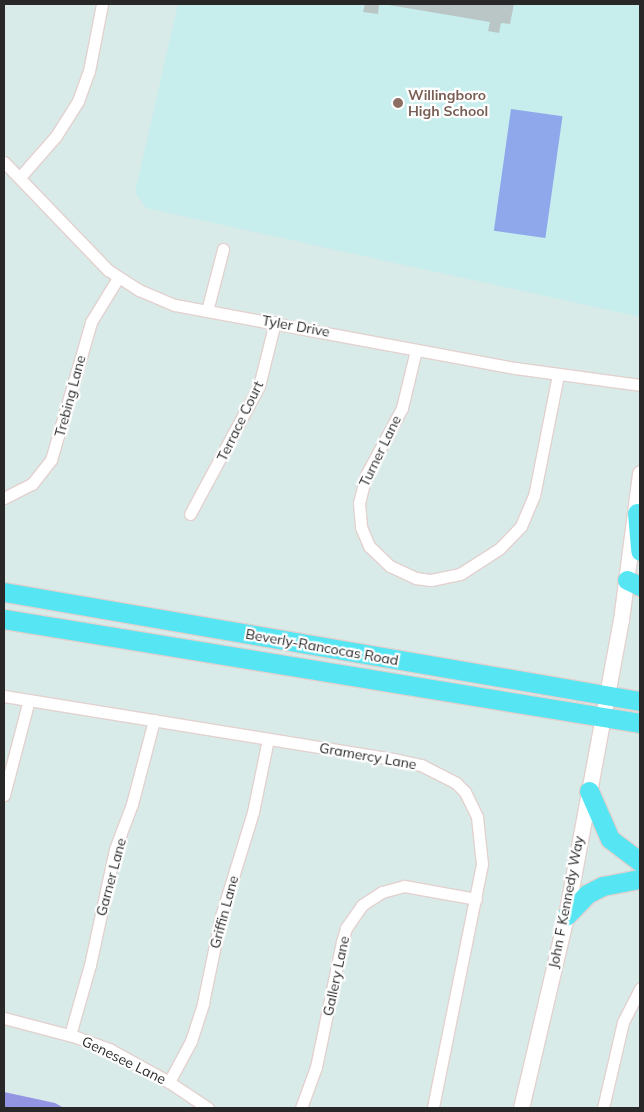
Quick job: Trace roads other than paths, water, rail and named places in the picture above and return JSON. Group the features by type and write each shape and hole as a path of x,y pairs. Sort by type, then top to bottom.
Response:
{"main road":[{"path":"637,513 640,550"},
{"name":"Beverly-Rancocas Road","path":"4,592 640,701"},
{"name":"Beverly-Rancocas Road","path":"4,619 640,723"},
{"path":"589,790 610,839 640,862"},
{"path":"566,916 587,894 603,886 640,879"}],"street":[{"path":"20,177 56,136 78,101 89,71 102,4"},
{"name":"Tyler Drive","path":"4,162 20,177 80,244 118,278 156,298 207,311 416,350 558,375 640,385"},
{"path":"207,311 223,249"},
{"name":"Trebing Lane","path":"4,498 32,484 50,460 92,322 118,278"},
{"name":"Terrace Court","path":"190,514 256,393 274,322"},
{"name":"Turner Lane","path":"416,350 402,408 366,475 359,503 361,527 369,546 390,566 416,578 430,580 460,574 499,549 522,526 534,496 558,375"},
{"name":"John F Kennedy Way","path":"520,1108 566,916 605,694 634,583 640,473"},
{"name":"Gramercy Lane","path":"4,696 421,765 456,783 465,792 480,833 482,864 433,1108"},
{"path":"4,795 29,700"},
{"name":"Garner Lane","path":"70,1035 90,965 115,849 132,804 154,720"},
{"name":"Griffin Lane","path":"169,1082 191,1041 202,1003 221,916 253,812 268,739"},
{"name":"Gallery Lane","path":"301,1108 316,1067 346,928 362,905 382,892 404,886 476,899"},
{"path":"603,1108 623,1022 640,988"},
{"name":"Genesee Lane","path":"4,1018 70,1035 111,1050 169,1082 208,1108"}],"place":[{"name":"Willingboro High School","path":"398,103"}]}
